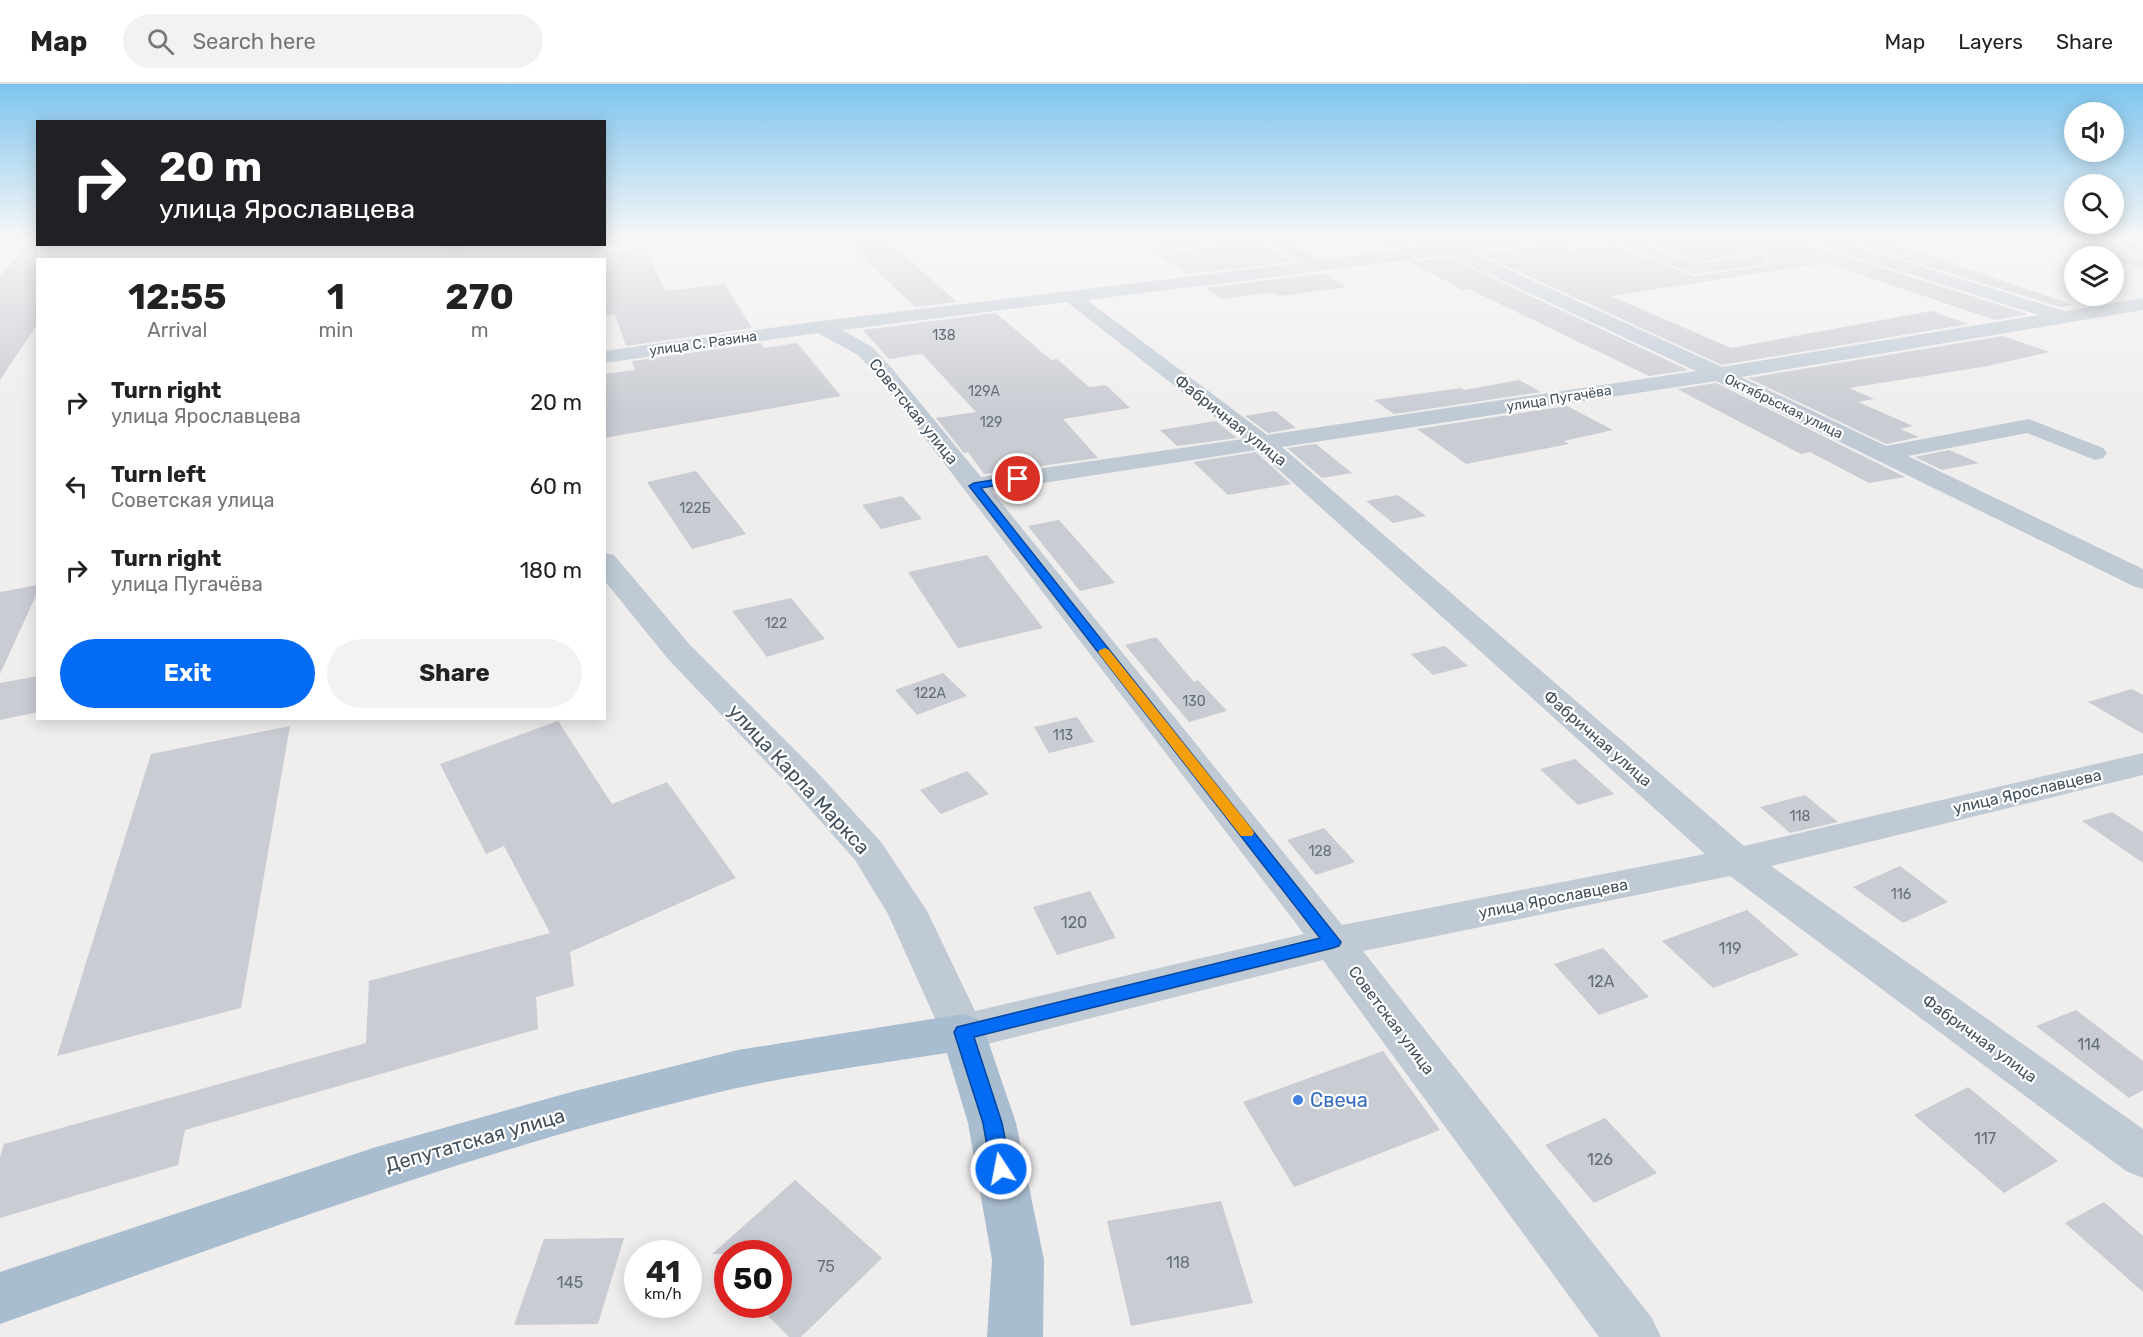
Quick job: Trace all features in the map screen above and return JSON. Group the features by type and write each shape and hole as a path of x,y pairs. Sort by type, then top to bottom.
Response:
{"main road":[{"name":"Депутатская улица","path":"0,1298 376,1169 575,1111 738,1069 963,1032"},
{"name":"улица Карла Маркса","path":"963,1032 992,1123 1018,1260 1015,1337"}],"street":[{"name":"улица С. Разина","path":"606,357 821,327 1084,295"},
{"name":"Октябрьская улица","path":"1550,295 1719,374 2143,579"},
{"path":"1996,295 2069,318"},
{"name":"Фабричная улица","path":"1072,297 1263,443 1737,861 2143,1156"},
{"name":"улица Пугачёва","path":"974,486 1719,374 2143,304"},
{"name":"Советская улица","path":"821,327 865,351 883,370 1333,942 1633,1337"},
{"path":"1883,454 2029,426 2095,453"},
{"name":"улица Карла Маркса","path":"606,563 679,652 806,782 868,852 907,911 963,1032"},
{"name":"улица Ярославцева","path":"963,1032 1333,942 1737,861 2143,764"}],"building":[{"path":"0,295 36,295 36,326 0,380"},
{"path":"606,295 732,295 752,328 626,346 615,314 606,315"},
{"path":"903,295 950,295 957,302 915,307"},
{"path":"1217,295 1248,295 1222,299"},
{"path":"1482,295 1530,295 1688,370 1649,376"},
{"path":"1571,295 1614,295 1611,296 1731,348 1931,311 1969,324 1722,365"},
{"path":"1922,295 1970,295 2028,314 1995,320"},
{"path":"2022,295 2045,295 2064,302 2064,306 2066,306 2060,307"},
{"path":"996,313 1051,360 1057,359 1089,387 1106,385 1130,408 1063,419 1098,458 984,474 968,452 964,453 936,418 976,412 922,354 889,359 863,330"},
{"path":"2003,336 2049,352 1988,366 1849,388 1874,399 1858,402 1913,426 1900,429 1919,437 1886,444 1748,378"},
{"path":"761,343 764,348 797,343 841,396 606,438 606,374 635,370 632,361"},
{"path":"1519,380 1541,392 1394,414 1374,400 1461,388 1464,390"},
{"path":"1716,383 1905,477 1869,483 1810,452 1801,454 1677,389"},
{"path":"1567,406 1613,430 1564,441 1569,444 1466,464 1417,429"},
{"path":"1275,411 1296,428 1268,433 1245,416"},
{"path":"1216,421 1237,438 1177,446 1160,430"},
{"path":"1316,444 1352,473 1322,478 1287,448"},
{"path":"1949,450 1979,463 1942,470 1915,457"},
{"path":"1256,452 1291,484 1228,495 1193,462"},
{"path":"696,471 746,534 692,549 647,482"},
{"path":"1398,495 1426,516 1393,523 1366,501"},
{"path":"902,496 922,519 881,529 862,505"},
{"path":"1059,520 1115,583 1080,591 1028,526"},
{"path":"987,555 1043,628 958,648 908,572"},
{"path":"36,585 36,595 0,674 0,592"},
{"path":"791,598 825,639 767,657 732,611"},
{"path":"1156,637 1194,682 1198,680 1227,711 1189,722 1125,645"},
{"path":"1445,646 1468,666 1433,675 1411,654"},
{"path":"943,673 967,696 917,715 895,690"},
{"path":"36,676 36,712 0,720 0,683"},
{"path":"2132,689 2143,695 2143,734 2088,702"},
{"path":"1077,717 1094,742 1049,753 1034,727"},
{"path":"558,721 612,804 667,782 736,878 570,952 574,986 536,997 538,1029 185,1130 178,1165 0,1218 0,1157 4,1144 366,1043 369,981 550,933 504,846 486,854 440,764"},
{"path":"290,726 241,1008 57,1056 151,754"},
{"path":"1575,759 1614,794 1578,805 1540,769"},
{"path":"967,771 989,794 941,814 920,790"},
{"path":"1805,795 1838,822 1790,833 1760,807"},
{"path":"2112,812 2143,832 2143,863 2082,821"},
{"path":"1324,828 1355,862 1316,875 1287,840"},
{"path":"1900,866 1948,902 1903,923 1853,887"},
{"path":"1090,891 1116,938 1057,955 1033,907"},
{"path":"1747,910 1799,955 1713,988 1662,941"},
{"path":"1603,948 1649,997 1599,1015 1554,964"},
{"path":"2076,1010 2143,1061 2143,1090 2129,1098 2036,1026"},
{"path":"1383,1051 1440,1130 1294,1187 1243,1102"},
{"path":"1968,1087 2058,1161 2004,1193 1914,1115"},
{"path":"1605,1118 1657,1173 1594,1203 1545,1145"},
{"path":"795,1180 882,1258 801,1337 789,1337 770,1318 792,1318 792,1240 728,1240"},
{"path":"1221,1201 1253,1303 1131,1326 1107,1221"},
{"path":"2104,1202 2143,1236 2143,1292 2065,1223"},
{"path":"624,1238 598,1324 514,1325 544,1239"}],"slow traffic":[{"path":"1105,652 1247,833"}],"place":[{"name":"Свеча","path":"1298,1100"}],"route":[{"path":"1001,1169 992,1123 963,1032 1333,942 974,486 1018,479"}]}
